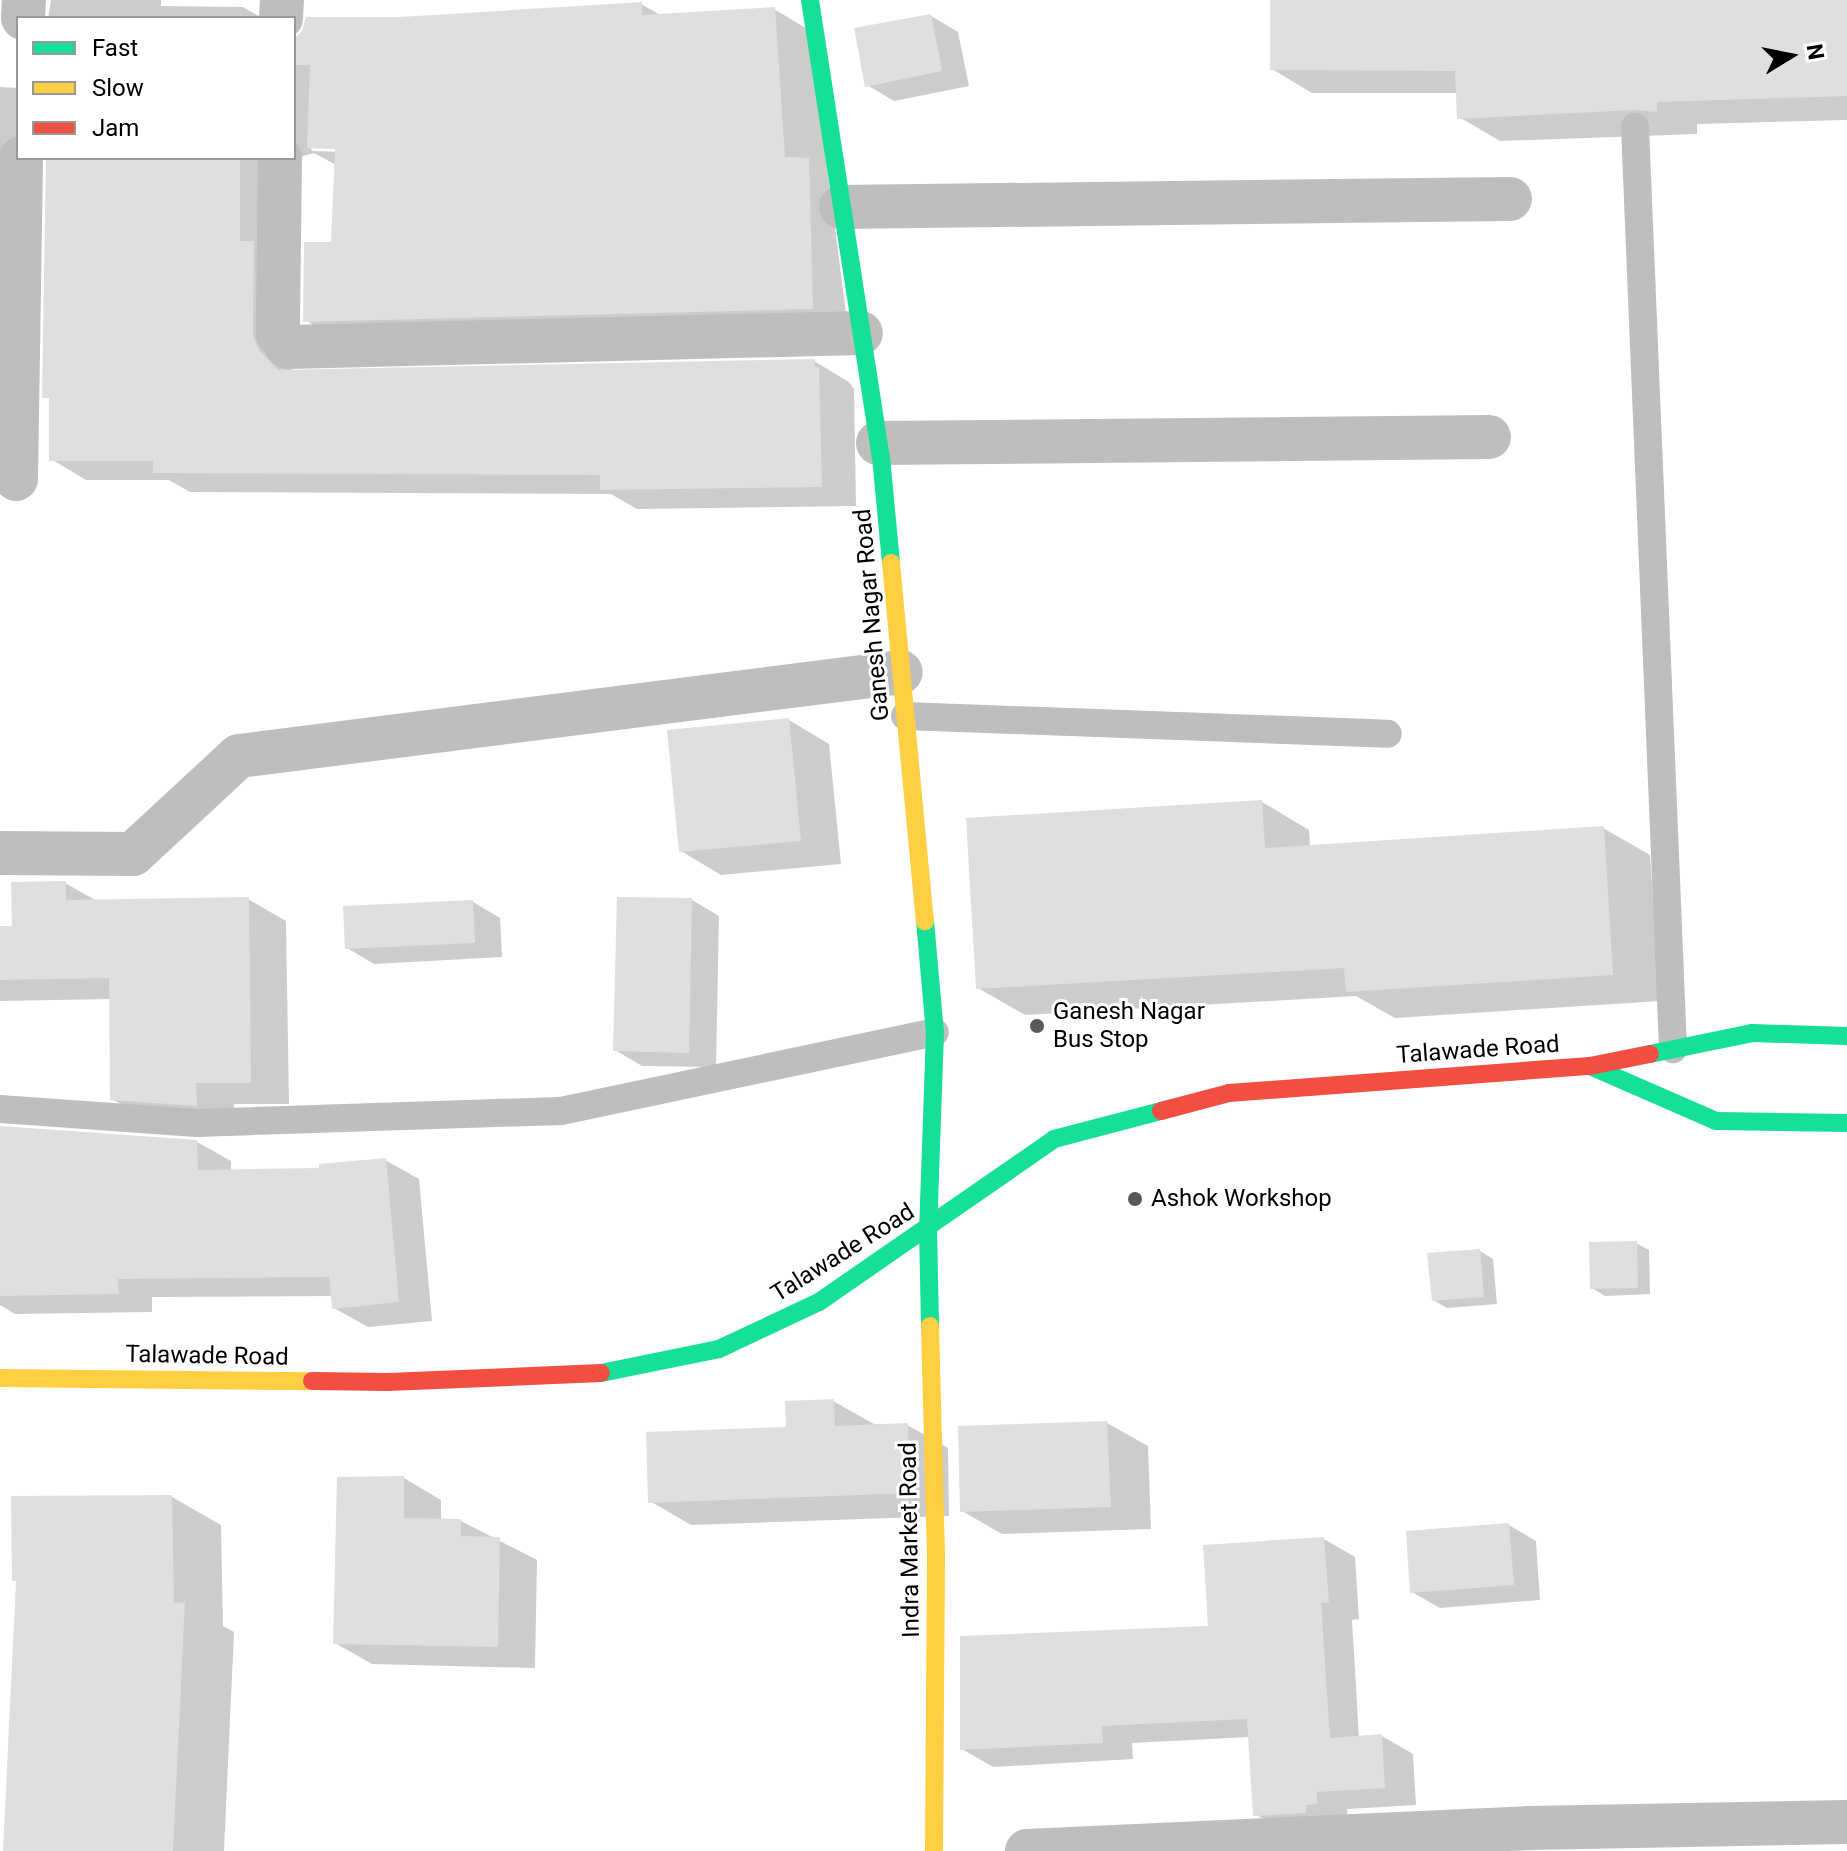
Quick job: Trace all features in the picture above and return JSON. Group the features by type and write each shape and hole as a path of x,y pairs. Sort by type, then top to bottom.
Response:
{"main road":[{"name":"Ganesh Nagar Road","path":"810,0 878,443 901,672 935,1032 928,1229"},
{"name":"Talawade Road","path":"0,1378 388,1382 594,1374 719,1349 819,1302 1054,1139 1229,1093 1590,1066 1752,1033 1847,1036"},
{"name":"Talawade Road","path":"1590,1066 1716,1121 1847,1123"},
{"name":"Indra Market Road","path":"928,1229 936,1559 934,1851"}],"street":[{"path":"16,479 21,160"},
{"path":"280,160 278,334 288,347 861,333"},
{"path":"841,207 1510,199"},
{"path":"878,443 1489,437"},
{"path":"0,853 133,854 239,756 901,672"},
{"path":"1027,1851 1529,1828 1847,1822"}],"lane":[{"path":"1635,127 1673,1049"},
{"path":"905,716 1388,734"},
{"path":"0,1109 197,1123 561,1111 935,1032"}],"building":[{"path":"1270,0 1847,0 1847,96 1657,102 1657,112 1635,110 1457,119 1455,71 1270,70"},
{"path":"642,2 642,15 775,7 785,157 809,158 813,309 303,322 304,242 331,242 335,149 307,148 310,65 296,65 296,37 302,31 306,17 400,17"},
{"path":"931,14 942,71 865,87 854,28"},
{"path":"46,160 240,160 240,241 254,241 253,335 258,349 278,370 815,359 815,367 819,367 822,487 600,490 600,475 153,473 153,461 49,461 49,398 42,398"},
{"path":"789,718 801,841 679,852 667,730"},
{"path":"1262,800 1265,848 1604,826 1613,975 1346,992 1344,968 976,989 966,818"},
{"path":"66,881 66,900 249,897 251,1083 196,1083 197,1106 110,1100 109,978 0,980 0,926 12,926 11,882"},
{"path":"617,897 692,898 689,1053 613,1051"},
{"path":"473,900 475,943 345,949 343,906"},
{"path":"0,1126 197,1140 198,1170 319,1168 319,1164 386,1158 399,1302 332,1309 329,1277 118,1279 119,1294 0,1296"},
{"path":"1637,1241 1638,1288 1590,1289 1589,1242"},
{"path":"1480,1249 1484,1297 1432,1301 1427,1253"},
{"path":"834,1399 835,1426 908,1423 909,1493 648,1503 646,1432 786,1427 785,1401"},
{"path":"1107,1421 1111,1507 960,1512 958,1426"},
{"path":"404,1476 404,1518 461,1519 461,1536 500,1537 498,1647 333,1644 337,1477"},
{"path":"172,1495 174,1603 185,1602 173,1851 3,1851 16,1581 12,1581 11,1496"},
{"path":"1509,1523 1514,1585 1410,1593 1406,1531"},
{"path":"1324,1537 1329,1602 1321,1603 1330,1738 1382,1734 1385,1788 1317,1792 1317,1804 1306,1805 1306,1813 1253,1816 1247,1719 1102,1726 1103,1743 960,1750 960,1636 1208,1626 1203,1545"}],"traffic: fast":[{"path":"810,0 881,457 891,563"},
{"path":"925,921 935,1032 928,1229 930,1326"},
{"path":"1650,1054 1752,1033 1847,1036"},
{"path":"1590,1066 1716,1121 1847,1123"},
{"path":"601,1373 719,1349 819,1302 1054,1139 1161,1111"}],"traffic: slow":[{"path":"891,563 925,921"},
{"path":"930,1326 936,1559 934,1851"},
{"path":"0,1378 312,1381"}],"traffic: jam":[{"path":"1161,1111 1229,1093 1590,1066 1650,1054"},
{"path":"312,1381 388,1382 601,1373"}],"place":[{"name":"Ganesh Nagar Bus Stop","path":"1037,1026"},
{"name":"Ashok Workshop","path":"1135,1199"}]}
